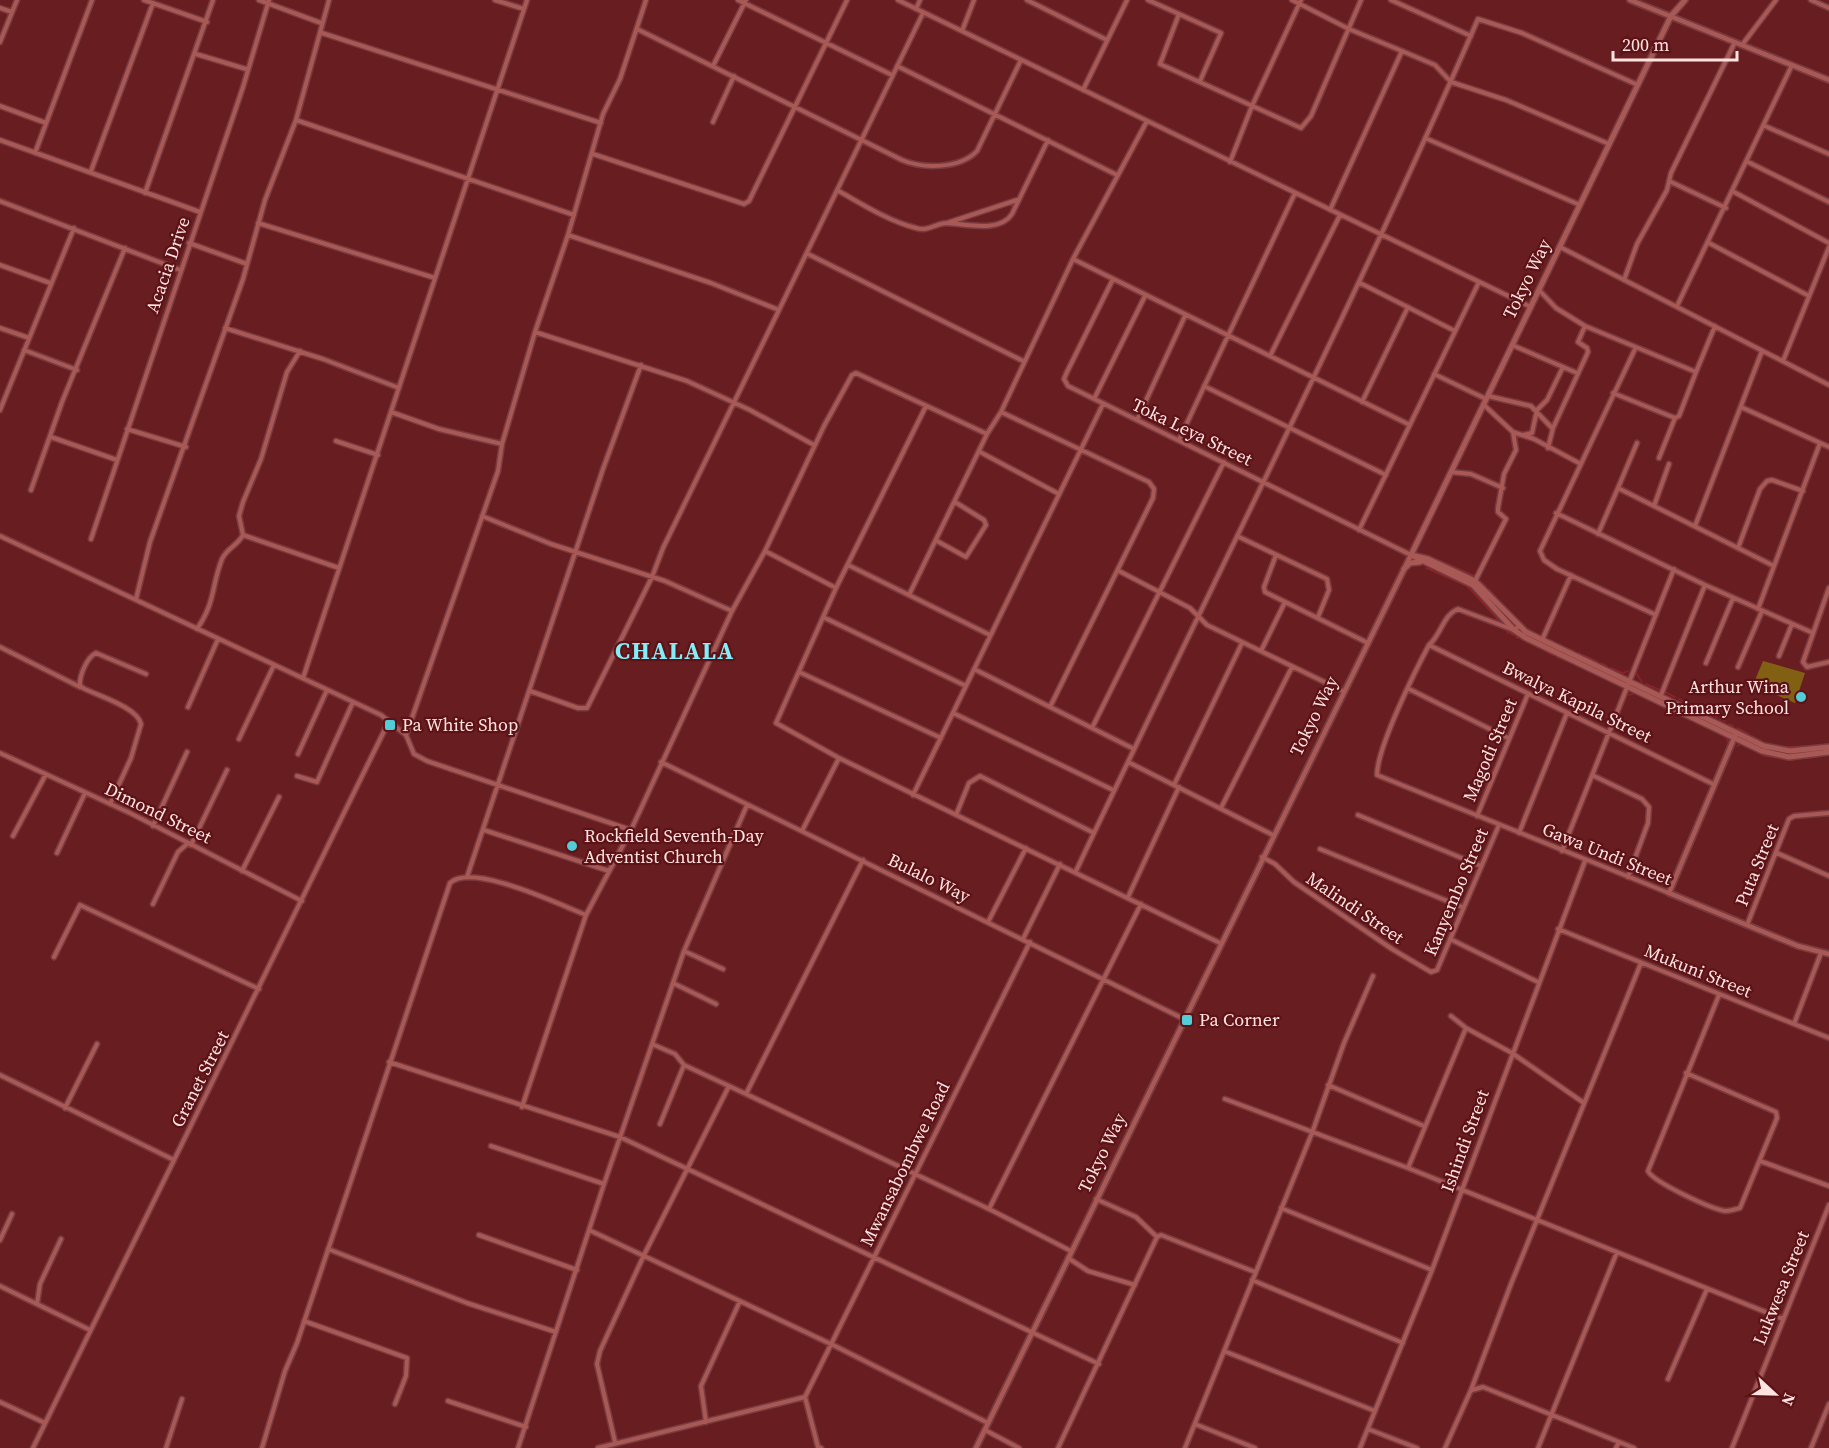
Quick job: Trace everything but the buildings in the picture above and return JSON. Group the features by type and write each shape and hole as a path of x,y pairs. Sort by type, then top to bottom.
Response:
{"main road":[{"name":"Tokyo Way","path":"1411,555 1671,16 1685,0"},
{"path":"1416,542 1419,553 1425,561 1473,585 1516,628 1540,645 1661,695 1736,734 1762,751 1782,756 1829,753"},
{"path":"1411,555 1475,581 1516,628 1736,734 1774,750 1796,751 1829,747"},
{"path":"1404,569 1410,563 1425,561"}],"street":[{"path":"0,42 17,0"},
{"path":"35,153 92,0"},
{"path":"144,0 207,22"},
{"path":"145,192 157,153 196,54 213,0"},
{"path":"260,0 321,23"},
{"path":"136,599 150,542 186,447 247,264 257,223 296,120 322,33 321,23 329,0"},
{"path":"495,0 524,9"},
{"path":"303,678 527,0"},
{"path":"406,735 498,471 502,444 535,332 568,235 601,123 646,0"},
{"path":"738,0 892,75"},
{"path":"593,154 744,204 749,201 847,0"},
{"path":"898,0 1530,307"},
{"path":"916,9 920,0"},
{"path":"962,31 974,0"},
{"path":"1027,0 1105,39"},
{"path":"1083,90 1105,39 1127,0"},
{"path":"1148,0 1221,33 1200,81"},
{"path":"1292,0 1300,2 1349,29 1434,65 1451,82 1524,107 1609,144"},
{"path":"1179,14 1160,63 1252,106 1304,127 1361,0"},
{"path":"1391,0 1471,36"},
{"path":"1630,0 1829,80"},
{"path":"1742,45 1776,0"},
{"path":"1811,0 1829,8"},
{"name":"Acacia Drive","path":"91,539 243,87 246,69 268,2"},
{"path":"713,66 746,2"},
{"path":"1230,162 1252,106 1300,2"},
{"path":"91,171 153,3"},
{"path":"0,9 12,12"},
{"path":"530,691 578,708 587,708 808,254 860,137 923,13"},
{"path":"1076,871 1197,615 1315,379 1478,20 1522,33 1638,85"},
{"path":"637,29 913,164 927,167 952,163 973,156 1021,60"},
{"path":"322,33 601,123"},
{"path":"1624,280 1634,252 1735,42"},
{"path":"1330,210 1402,51"},
{"path":"196,54 246,69"},
{"path":"1677,306 1734,192 1792,65"},
{"path":"897,66 1117,175"},
{"path":"713,122 734,76"},
{"path":"0,106 46,123"},
{"path":"296,120 574,215"},
{"path":"909,595 987,434 1001,411 1073,259 1147,121"},
{"path":"1765,126 1829,154"},
{"path":"1425,138 1580,205"},
{"path":"0,140 200,212"},
{"path":"944,224 968,226 1005,222 1048,140"},
{"path":"1748,162 1829,201"},
{"path":"1669,181 1726,208"},
{"path":"837,190 882,214 917,229 929,229 1018,199"},
{"path":"1734,192 1829,245 1783,361"},
{"path":"1179,440 1295,193"},
{"path":"0,201 180,270"},
{"path":"1270,356 1340,215"},
{"path":"257,223 435,278"},
{"path":"0,410 74,228"},
{"path":"568,235 711,283 779,310"},
{"path":"189,243 247,264"},
{"path":"1709,243 1809,296"},
{"path":"1560,246 1829,385"},
{"path":"31,490 125,248"},
{"path":"808,254 1023,361"},
{"path":"1073,259 1185,316 1410,424"},
{"path":"0,265 50,283"},
{"name":"Toka Leya Street","path":"1113,279 1064,379 1068,386 1411,555"},
{"path":"1359,530 1479,282"},
{"path":"1360,283 1455,331"},
{"path":"1539,290 1556,308 1585,326 1696,372"},
{"path":"1094,399 1145,296"},
{"path":"1362,402 1408,307"},
{"path":"1137,420 1185,316"},
{"path":"1548,448 1553,428 1588,349 1578,342 1585,326"},
{"path":"1659,458 1675,418 1679,416 1715,326"},
{"path":"0,327 29,338"},
{"path":"225,328 300,351 399,388"},
{"path":"535,332 687,381 735,402 814,445"},
{"path":"1512,345 1577,373"},
{"path":"1636,347 1541,545 1541,556 1549,564 1656,615"},
{"path":"24,350 76,370"},
{"path":"243,536 239,516 261,459 287,372 300,351"},
{"path":"1695,526 1762,351"},
{"path":"467,878 641,365"},
{"path":"1522,435 1532,433 1537,410 1547,400 1563,367"},
{"path":"522,1107 586,915 631,830 732,611 765,552 814,445 854,373 987,434"},
{"path":"1434,374 1486,400 1518,402 1537,410 1553,428"},
{"path":"1204,386 1386,475"},
{"path":"0,393 6,396"},
{"path":"1613,393 1675,418"},
{"path":"1475,581 1506,519 1498,512 1504,474 1516,450 1513,432 1486,400"},
{"path":"913,795 1103,404"},
{"path":"926,405 836,588 825,618 776,723 913,795 1076,871 1220,943"},
{"path":"1741,407 1829,447"},
{"path":"1001,411 1080,452 1149,482 1154,489 1153,498 1119,571 1050,707"},
{"path":"391,412 439,429 502,444"},
{"path":"127,429 186,447"},
{"path":"1513,432 1579,463"},
{"path":"51,437 117,460"},
{"path":"336,441 378,455"},
{"path":"1598,534 1637,443"},
{"path":"1738,667 1820,443"},
{"path":"980,452 1059,494"},
{"path":"1092,729 1224,462"},
{"path":"1654,506 1668,464"},
{"path":"1451,472 1471,474 1503,488"},
{"path":"1738,548 1766,482 1772,480 1803,491"},
{"path":"1618,489 1774,566"},
{"path":"937,541 966,556 986,525 984,520 955,502"},
{"path":"1556,513 1705,585 1813,633"},
{"path":"482,516 508,528 652,577 732,611"},
{"path":"0,536 303,678 389,721 406,735 414,754 427,761 631,830"},
{"path":"243,536 339,568"},
{"path":"197,629 209,611 222,558 230,545 243,536"},
{"path":"1237,536 1329,582 1329,590 1318,617"},
{"path":"765,552 836,588"},
{"path":"1276,555 1264,590 1368,643"},
{"name":"Tokyo Way","path":"976,1448 1411,555"},
{"path":"848,565 990,635"},
{"path":"1562,851 1674,569"},
{"path":"1119,571 1190,608 1207,625 1343,691"},
{"path":"1542,640 1571,575"},
{"path":"1661,695 1705,585"},
{"path":"1829,588 1803,659 1807,667 1829,662"},
{"path":"1706,663 1733,598"},
{"path":"1261,651 1285,602"},
{"path":"1508,738 1409,689 1429,645 1436,640 1450,613 1458,609 1516,628"},
{"path":"825,618 966,686"},
{"path":"1779,656 1792,624"},
{"path":"188,707 218,639"},
{"path":"1128,897 1242,643"},
{"name":"Bwalya Kapila Street","path":"1429,645 1713,784"},
{"path":"0,647 132,711 141,724 131,758 110,804"},
{"path":"83,688 80,686 80,677 91,655 96,652 146,674"},
{"path":"239,739 274,665"},
{"path":"1221,808 1292,667"},
{"path":"974,669 1134,750"},
{"path":"799,672 941,738"},
{"name":"Gawa Undi Street","path":"1409,689 1380,753 1377,775 1585,861 1747,925 1829,954"},
{"path":"298,754 327,690"},
{"name":"Magodi Street","path":"1477,816 1528,694"},
{"path":"297,776 317,782 352,702"},
{"path":"953,713 1113,790"},
{"path":"1519,833 1567,713"},
{"name":"Granet Street","path":"33,1448 389,721"},
{"path":"1669,893 1736,734"},
{"path":"153,826 187,752"},
{"name":"Dimond Street","path":"1,755 110,804 302,901"},
{"path":"802,831 839,758"},
{"name":"Bulalo Way","path":"661,762 1184,1018"},
{"path":"1128,762 1273,835"},
{"path":"153,904 178,852 190,844 227,770"},
{"path":"13,836 46,774"},
{"path":"1592,775 1642,799 1649,807 1648,823 1628,877"},
{"path":"956,815 969,783 980,776 1094,833"},
{"path":"57,853 85,793"},
{"path":"242,871 279,797"},
{"path":"519,1448 604,1184 684,951 747,805"},
{"name":"Puta Street","path":"1747,925 1791,817 1829,813"},
{"path":"1358,814 1481,866"},
{"name":"Kanyembo Street","path":"1437,970 1499,825"},
{"path":"484,830 609,872"},
{"path":"988,922 1026,848"},
{"path":"1320,849 1462,907"},
{"path":"1777,853 1829,876"},
{"name":"Malindi Street","path":"1262,858 1275,864 1294,882 1392,949 1428,972 1437,970"},
{"path":"746,1094 863,860"},
{"name":"Ishindi Street","path":"1360,1448 1432,1270 1585,861"},
{"path":"1023,939 1060,864"},
{"path":"262,1448 285,1371 304,1322 450,883 467,878 502,884 586,915"},
{"path":"989,1209 1141,904"},
{"path":"54,957 80,905 259,989"},
{"name":"Mukuni Street","path":"1558,929 1829,1038"},
{"path":"1449,939 1538,982"},
{"name":"Mwansabombwe Road","path":"805,1397 833,1345 915,1173 1030,942"},
{"path":"684,951 723,969"},
{"path":"1794,1024 1821,953"},
{"path":"1445,1448 1471,1390 1641,963"},
{"path":"1185,1448 1373,976"},
{"path":"673,983 716,1004"},
{"path":"1686,1073 1776,1112 1777,1118 1742,1206 1733,1210 1715,1207 1652,1177 1648,1168 1686,1073 1719,995"},
{"path":"1451,1016 1466,1028 1512,1053 1584,1104"},
{"path":"1408,1168 1466,1028"},
{"path":"65,1108 97,1044"},
{"path":"652,1044 675,1054 684,1065 915,1173 1071,1251"},
{"path":"389,1062 620,1137 1031,1334 1099,1364"},
{"path":"660,1124 684,1065"},
{"path":"0,1075 174,1160"},
{"path":"1328,1085 1424,1126"},
{"path":"615,1442 597,1361 644,1255 729,1086"},
{"path":"1225,1099 1462,1189 1783,1319"},
{"path":"491,1146 604,1184"},
{"path":"1760,1161 1829,1186"},
{"path":"1096,1199 1136,1217 1156,1237"},
{"name":"Lukwesa Street","path":"1732,1448 1829,1205"},
{"path":"1281,1208 1432,1270"},
{"path":"0,1240 12,1214"},
{"path":"589,1230 740,1300 988,1423"},
{"path":"1059,1448 1156,1237 1161,1234 1256,1272"},
{"path":"479,1235 577,1270"},
{"path":"37,1304 40,1284 61,1239"},
{"path":"328,1249 467,1303 556,1332"},
{"path":"1538,1448 1617,1252"},
{"path":"1068,1258 1088,1271 1102,1273 1135,1285"},
{"path":"1252,1280 1403,1343"},
{"path":"0,1286 90,1330"},
{"path":"1668,1379 1707,1289"},
{"path":"706,1422 701,1386 740,1300"},
{"path":"304,1322 407,1358 406,1376 396,1404"},
{"path":"1224,1350 1375,1411"},
{"path":"1471,1390 1483,1387 1634,1448"},
{"path":"598,1448 805,1397 819,1448"},
{"path":"166,1448 182,1399"},
{"path":"448,1401 526,1427"},
{"path":"0,1402 45,1423"},
{"path":"1811,1448 1829,1404"},
{"path":"1195,1424 1255,1448"},
{"path":"985,1430 1019,1448"},
{"path":"1368,1430 1417,1448"},
{"path":"1616,1448 1619,1442"}],"shaded area":[{"path":"1763,661 1805,673 1795,703 1753,685"}],"waterway":[{"path":"1429,556 1475,576"},
{"path":"1426,568 1467,586 1503,625"},
{"path":"1480,581 1486,586"},
{"path":"1489,589 1500,602"},
{"path":"1529,629 1539,636"},
{"path":"1507,632 1514,635"},
{"path":"1521,639 1530,643"},
{"path":"1547,639 1562,646"},
{"path":"1535,646 1542,649"},
{"path":"1566,648 1574,651"},
{"path":"1545,651 1553,655"},
{"path":"1583,655 1598,662"},
{"path":"1557,657 1572,663"},
{"path":"1601,663 1607,666"},
{"path":"1611,668 1623,673 1628,671"},
{"path":"1636,673 1642,682"},
{"path":"1646,684 1660,690"},
{"path":"1665,692 1675,697"},
{"path":"1629,695 1635,693"},
{"path":"1679,699 1683,701"},
{"path":"1686,703 1696,708"},
{"path":"1700,709 1707,713"},
{"path":"1712,715 1717,717"},
{"path":"1720,719 1725,721"},
{"path":"1729,724 1733,726"},
{"path":"1737,728 1749,734"},
{"path":"1725,736 1728,742"},
{"path":"1752,736 1761,741"},
{"path":"1737,746 1741,744 1765,756 1793,760"},
{"path":"1814,746 1829,744"},
{"path":"1786,747 1809,746"},
{"path":"1807,758 1817,757"}],"place":[{"name":"Arthur Wina Primary School","path":"1801,697"},
{"name":"Pa White Shop","path":"390,725"},
{"name":"Rockfield Seventh-Day Adventist Church","path":"572,846"},
{"name":"Pa Corner","path":"1187,1020"}],"district":[{"name":"CHALALA","path":"675,651"}]}
